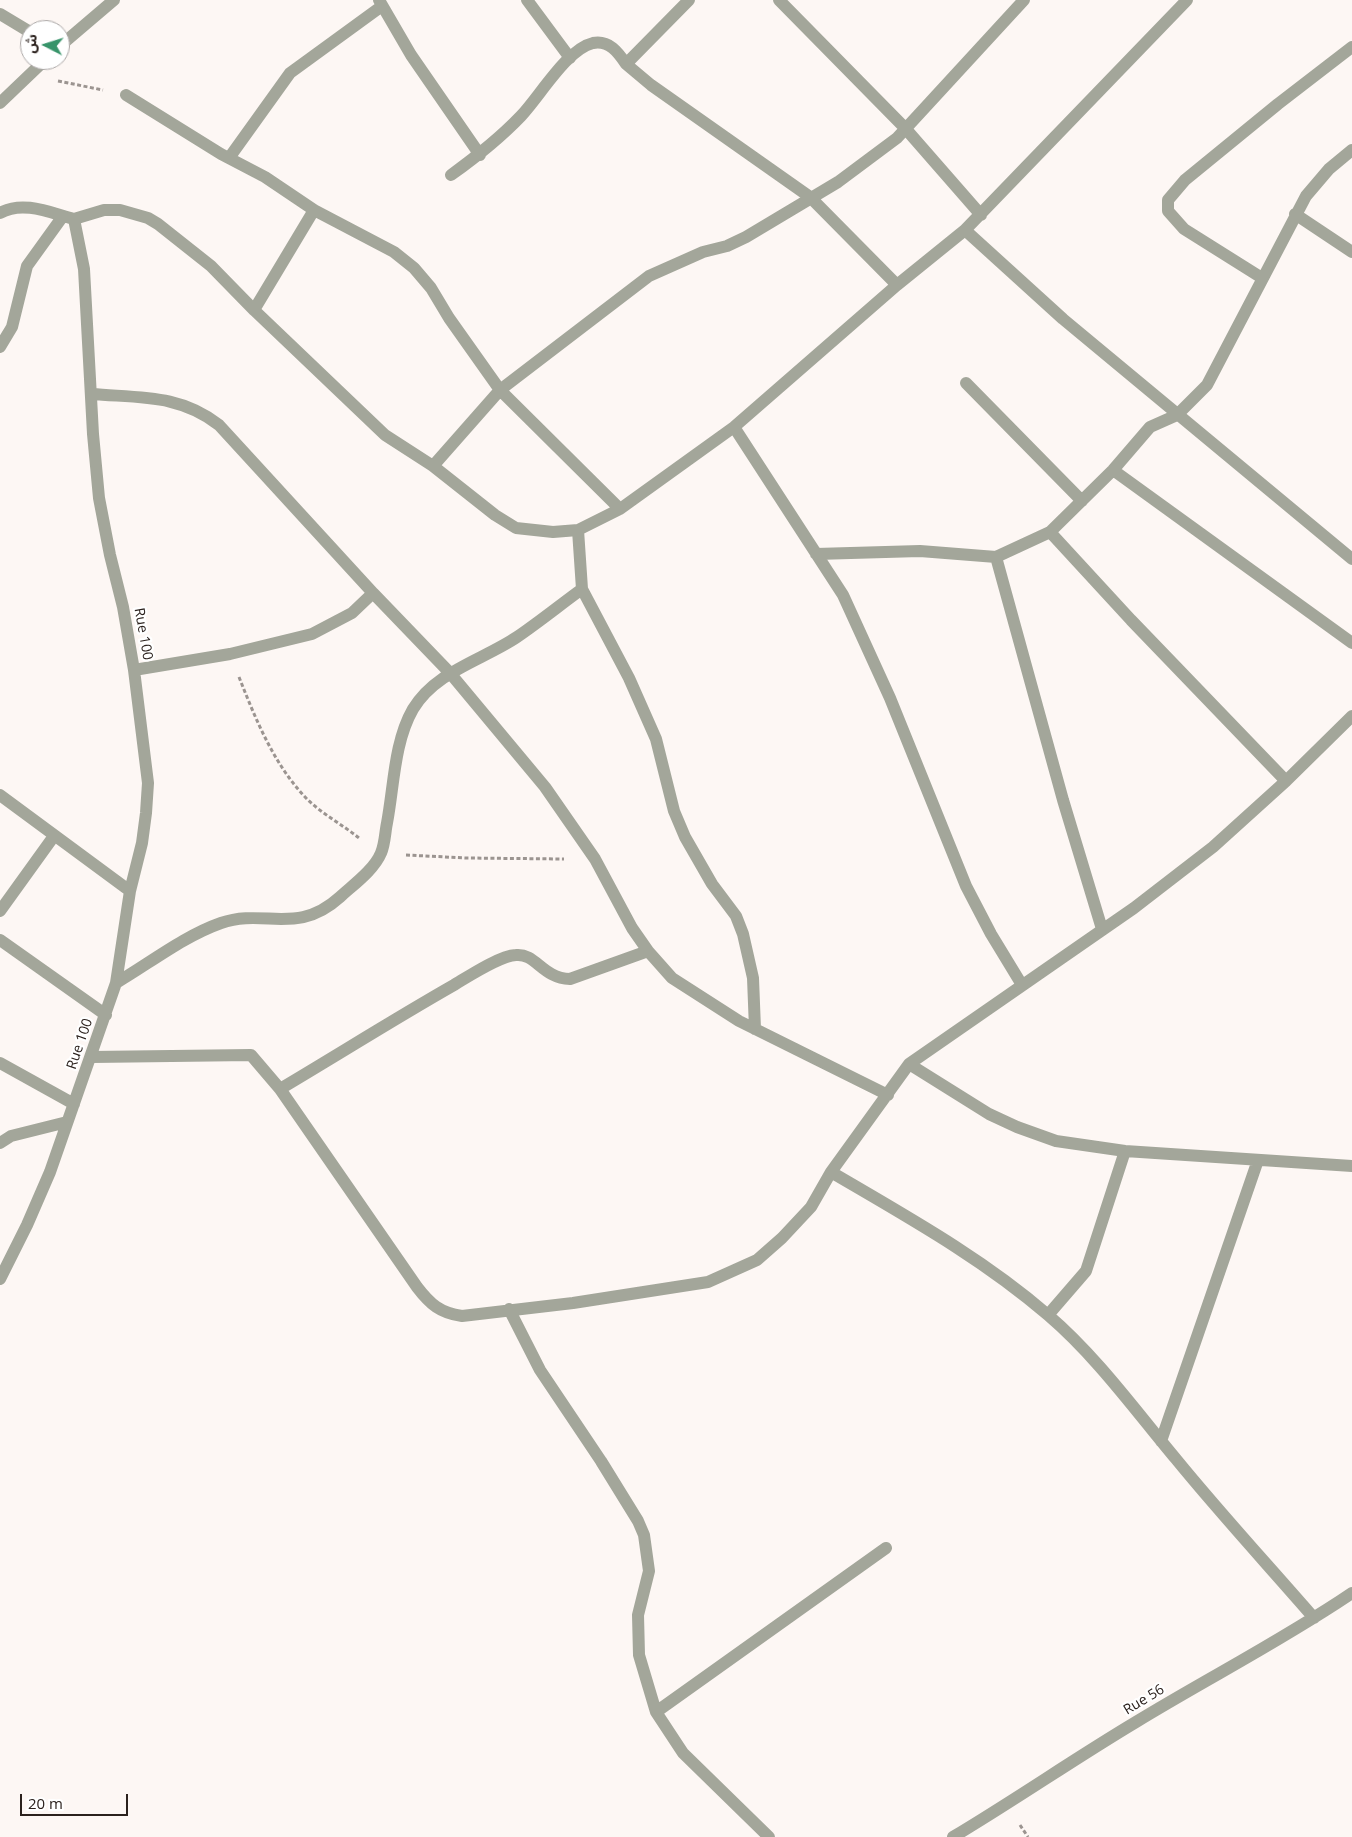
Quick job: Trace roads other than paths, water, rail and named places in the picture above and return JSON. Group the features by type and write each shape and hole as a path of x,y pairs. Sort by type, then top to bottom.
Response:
{"street":[{"path":"70,37 114,0"},
{"path":"526,0 570,58"},
{"path":"626,64 690,0"},
{"path":"779,0 905,128 981,215"},
{"path":"433,466 500,390 650,276 696,255 727,246 746,237 838,182 897,138 1024,0"},
{"path":"0,213 12,209 25,208 68,218 110,210 128,212 148,218 184,243 211,266 254,310 385,435 433,466 469,496 516,528 543,532 578,530 620,509 734,427 896,285 965,230 1187,0"},
{"path":"229,158 290,73 380,3 411,55 480,155"},
{"path":"0,14 20,26"},
{"path":"451,175 480,155 522,116 570,58 583,46 602,42 610,46 626,64 674,102 810,197 896,285"},
{"path":"1262,278 1184,229 1168,211 1168,200 1185,180 1278,104 1352,48"},
{"path":"0,103 33,70"},
{"path":"126,95 229,158 265,176 314,210 394,252 414,268 431,288 449,318 500,390 620,509"},
{"path":"816,554 920,551 996,557 1050,532 1113,470 1150,427 1177,415 1207,385 1306,196 1329,168 1352,150"},
{"path":"254,310 314,210"},
{"path":"1295,214 1352,252"},
{"path":"0,346 12,327 27,266 68,218"},
{"name":"Rue 100","path":"0,1279 27,1225 50,1172 92,1057 116,984 130,891 142,843 148,783 134,670 123,607 110,556 99,498 84,268 68,218"},
{"path":"965,230 1063,319 1352,559"},
{"path":"966,383 1082,501"},
{"path":"92,394 178,402 206,414 220,425 373,593 450,673 545,787 595,859 632,928 648,951 672,978 703,999 755,1029 888,1095"},
{"path":"734,427 843,595 859,628 966,886 990,934 1022,984"},
{"path":"1113,470 1352,643"},
{"path":"578,530 582,589 629,678 653,732 674,811 685,837 712,884 736,916 743,934 752,978 755,1029"},
{"path":"1050,532 1131,620 1286,781"},
{"path":"996,557 1063,800 1102,929"},
{"path":"116,984 204,930 223,922 250,919 299,919 319,912 338,899 370,868 381,853 402,734 414,708 434,685 450,673 486,656 517,637 582,589"},
{"path":"134,670 230,654 312,634 339,622 364,604 373,593"},
{"path":"92,1057 243,1053 251,1055 280,1089 430,1303 448,1314 462,1316 508,1309 573,1303 708,1282 757,1260 782,1238 811,1206 831,1172 909,1064 1134,908 1213,847 1286,781 1352,716"},
{"path":"0,794 130,891"},
{"path":"0,911 54,836"},
{"path":"0,940 106,1015"},
{"path":"280,1089 424,1002 509,956 527,956 548,974 570,979 592,973 648,951"},
{"path":"0,1063 74,1104"},
{"path":"909,1064 989,1114 1017,1127 1056,1141 1125,1151 1352,1166"},
{"path":"0,1143 11,1136 67,1122"},
{"path":"1048,1315 1086,1271 1125,1151"},
{"path":"1161,1441 1258,1160"},
{"path":"831,1172 936,1233 1048,1315 1080,1346 1314,1618"},
{"path":"508,1309 540,1370 601,1461 638,1521 644,1535 649,1571 638,1615 639,1655 656,1712 683,1753 768,1837"},
{"path":"656,1712 886,1548"},
{"name":"Rue 56","path":"953,1837 1007,1806 1136,1722 1314,1618 1352,1593"}]}
